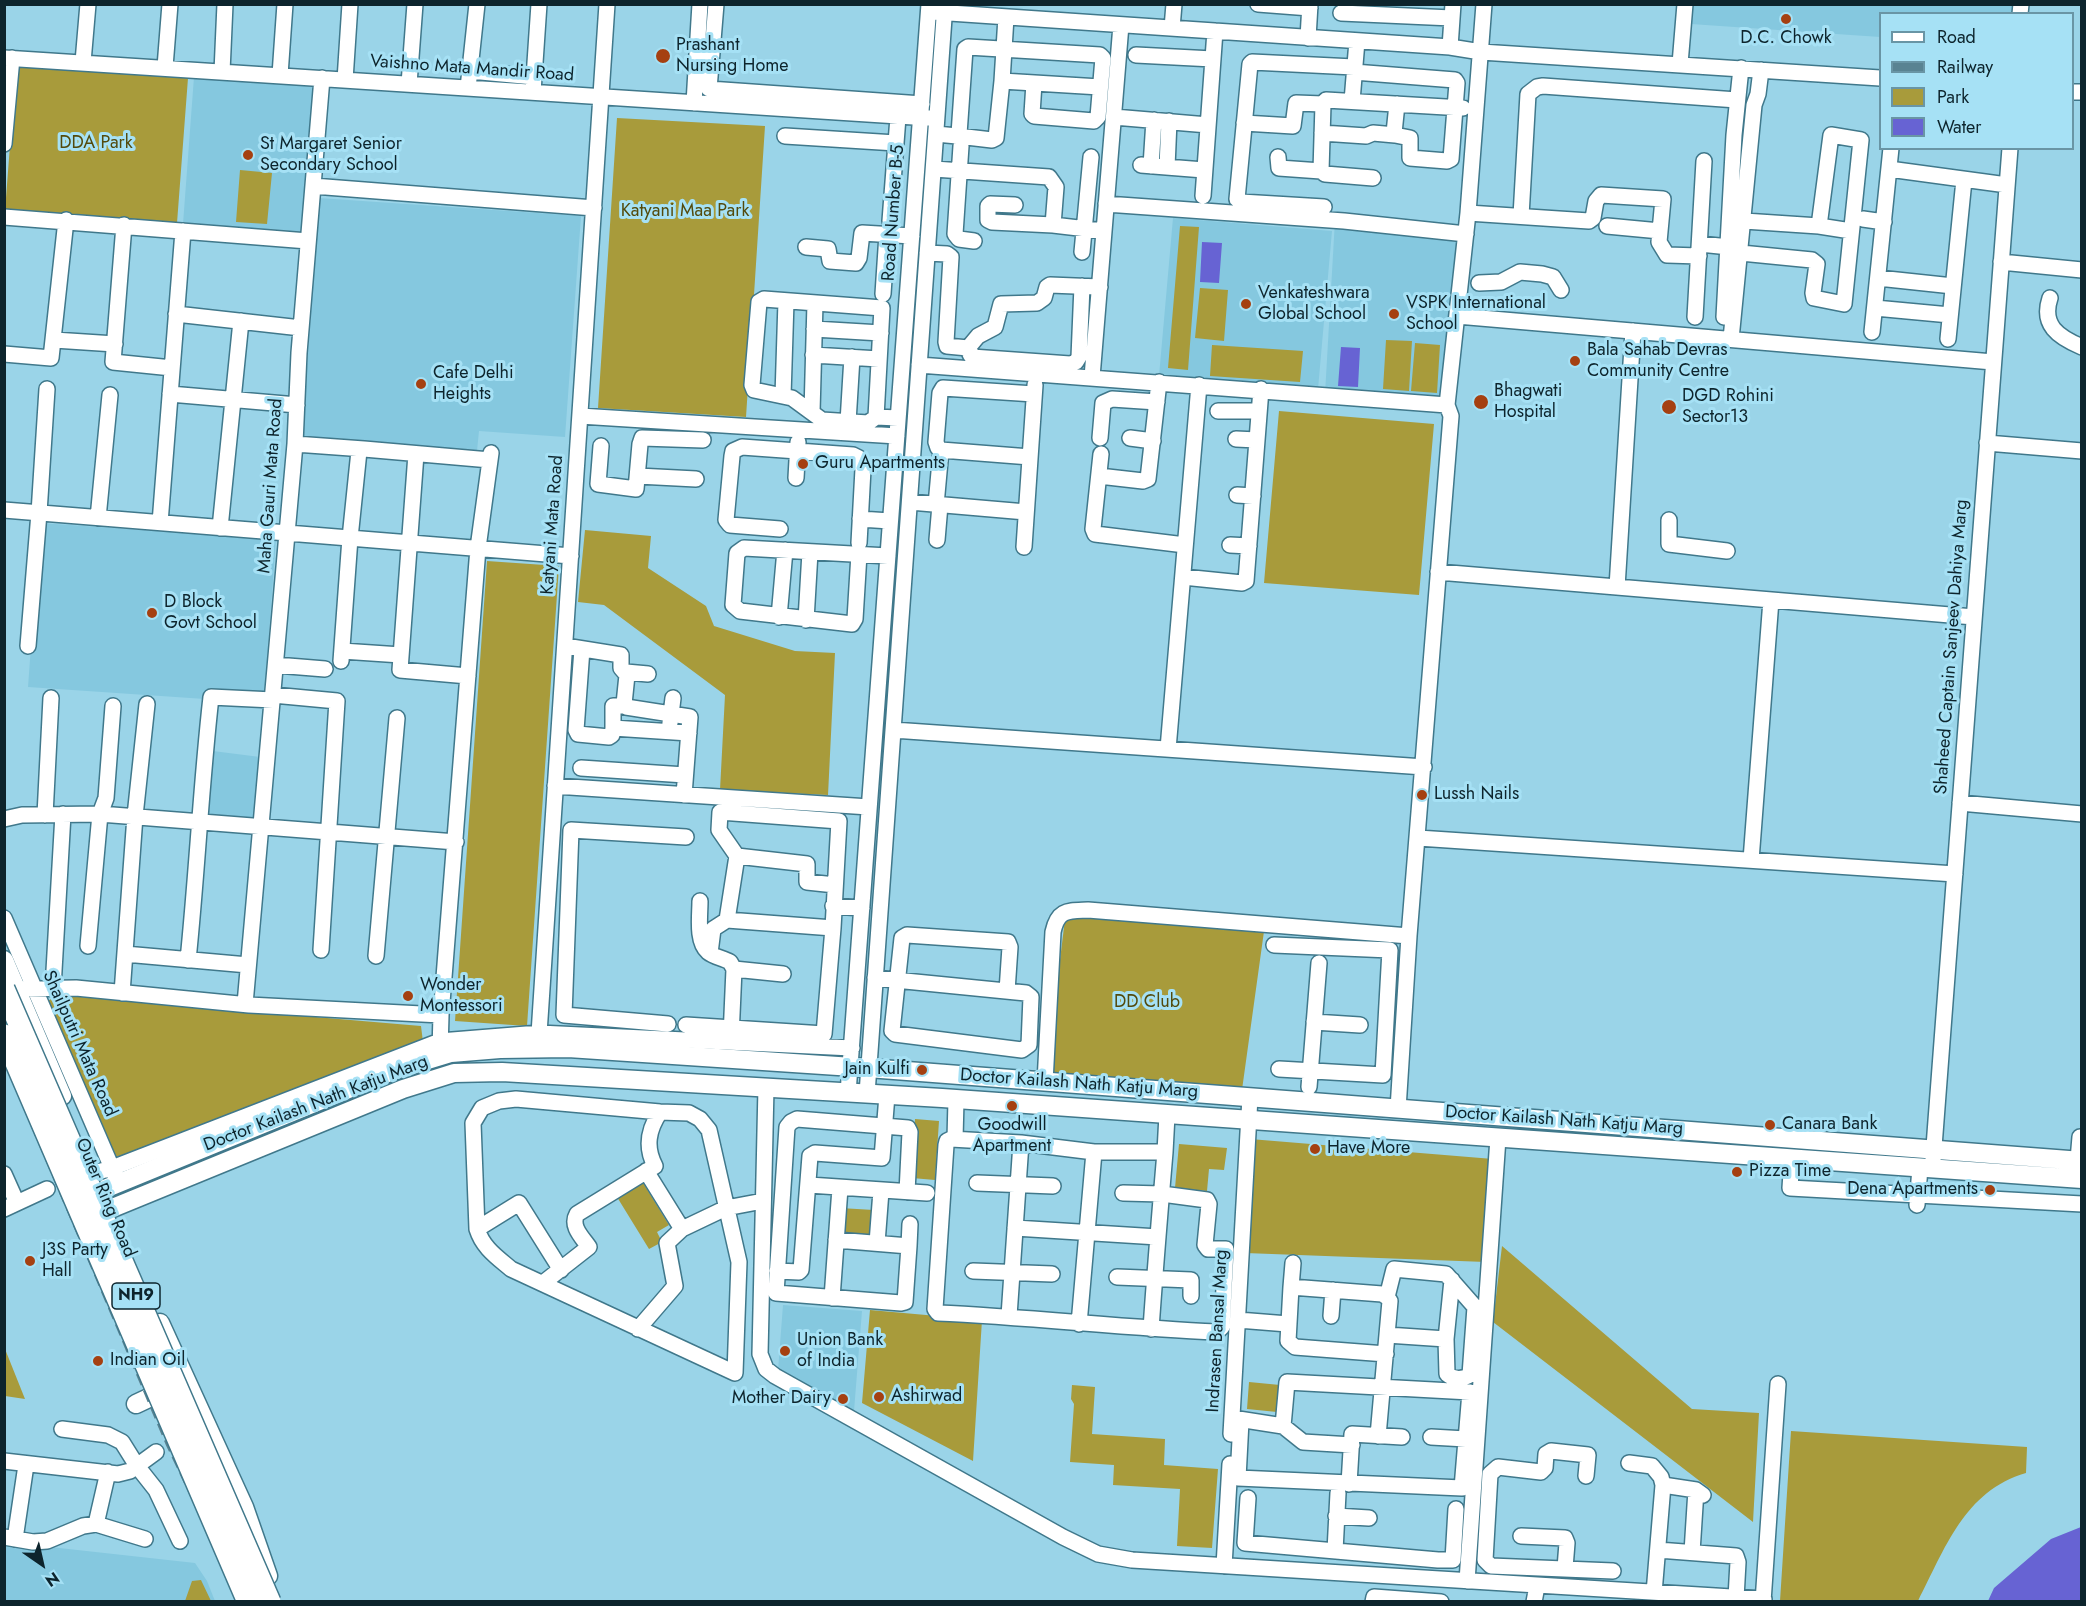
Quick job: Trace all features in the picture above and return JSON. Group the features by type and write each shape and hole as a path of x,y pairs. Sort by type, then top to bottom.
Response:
{"highway":[{"name":"Outer Ring Road","path":"18,989 270,1602"},
{"name":"Outer Ring Road","path":"4,1035 248,1602"}],"main road":[{"name":"Outer Ring Road","path":"4,960 94,1173 111,1180 110,1209 244,1507 278,1602"},
{"path":"4,1018 25,1010"},
{"name":"Doctor Kailash Nath Katju Marg","path":"111,1180 328,1097 440,1049 451,1053 500,1049 539,1041 568,1048 731,1044 859,1068 2080,1160"},
{"name":"Outer Ring Road","path":"4,1058 145,1400 162,1415 243,1602"},
{"name":"Doctor Kailash Nath Katju Marg","path":"110,1209 403,1089 454,1073 502,1071 887,1095 2082,1179"},
{"path":"328,1097 336,1117"},
{"path":"162,1415 195,1400"}],"street":[{"path":"83,62 87,4"},
{"path":"165,67 170,4"},
{"path":"222,72 225,4"},
{"path":"280,75 285,4"},
{"path":"345,80 350,4"},
{"path":"409,84 415,4"},
{"path":"468,88 477,4"},
{"path":"470,71 533,85 539,4"},
{"name":"Katyani Mata Road","path":"539,1041 608,4"},
{"path":"694,103 700,4"},
{"path":"716,4 709,89 921,111"},
{"path":"1172,28 1174,4"},
{"path":"1258,4 1310,6 1308,38"},
{"path":"1398,1109 1409,936 1451,416 1447,405 1468,213 1484,4"},
{"path":"1680,64 1685,4"},
{"path":"929,8 1006,17 1357,41 1481,52 1879,78"},
{"name":"Road Number B-5","path":"859,1068 852,1048 929,8"},
{"path":"857,1093 859,1068 875,978 945,9"},
{"path":"1341,13 1452,11 1450,48"},
{"path":"1006,17 1002,81 1100,87"},
{"path":"1092,377 1121,25"},
{"path":"1203,196 1215,31"},
{"path":"1352,101 1357,41"},
{"path":"975,241 959,239 955,234 966,49 970,46 1102,56 1098,117 1094,121 1034,116 1032,114 1034,83"},
{"path":"1136,55 1213,59"},
{"path":"4,144 8,58"},
{"name":"Vaishno Mata Mandir Road","path":"8,58 468,88 533,85 601,96 898,117 921,111 937,127 959,141 996,138 1002,81"},
{"path":"1322,133 1366,136 1373,133 1410,138 1409,156 1411,159 1450,160 1456,83 1452,79 1251,62 1237,199 1239,201 1324,207"},
{"path":"1727,339 1735,250 1737,100 1741,68"},
{"path":"1735,250 1744,221 1754,105 1761,70"},
{"name":"Maha Gauri Mata Road","path":"245,1004 295,444 308,241 322,78"},
{"path":"1521,216 1528,94 1531,90 1543,86 1737,100"},
{"path":"1321,171 1323,104 1326,100 1475,110"},
{"path":"1244,123 1293,126 1296,103 1323,104"},
{"path":"1395,135 1397,104"},
{"path":"883,294 898,117"},
{"path":"1114,117 1208,125"},
{"path":"1162,121 1153,166 1204,170"},
{"path":"1468,213 1589,221 1593,218 1596,201 1601,195 1663,199 1659,242 1667,255 1700,250 1735,250 1812,260 1817,264 1814,298 1844,304 1861,140 1831,135 1820,226"},
{"path":"784,136 896,143"},
{"path":"1872,332 1891,150"},
{"name":"Shaheed Captain Sanjeev Dahiya Marg","path":"1917,1200 1934,1149 2010,150"},
{"path":"1082,252 1091,157"},
{"path":"1278,157 1278,168 1373,178"},
{"path":"1695,317 1704,161"},
{"path":"934,169 1049,177 1056,187 1053,225"},
{"path":"1889,169 2007,185"},
{"path":"1948,339 1964,180"},
{"path":"313,186 594,208"},
{"path":"1015,205 990,204 988,220 1104,231"},
{"path":"1106,204 1344,221 1466,234"},
{"path":"4,216 308,241"},
{"path":"1863,219 1884,222"},
{"path":"4,354 51,358 66,220"},
{"path":"1744,221 1820,226 1851,231"},
{"path":"124,225 113,362 172,368"},
{"path":"1607,226 1660,231"},
{"path":"806,247 828,249 830,261 856,262 859,258 862,233 888,228 912,236"},
{"path":"160,523 183,231"},
{"path":"927,253 947,254 951,257 946,345 970,347"},
{"path":"2001,262 2082,270"},
{"path":"1479,283 1501,282 1521,272 1553,277 1561,290"},
{"path":"1878,278 1953,286"},
{"path":"1082,286 1079,357 1076,362 1070,364 972,357 970,354 970,347 978,336 995,327 1001,304 1037,303 1044,298 1047,287 1050,285 1100,286"},
{"path":"2050,298 2046,309 2047,320 2064,338 2082,347"},
{"path":"764,299 786,301 882,308 876,417 869,423 822,420 798,401 756,392 752,386 759,302 764,299"},
{"path":"783,396 786,301"},
{"path":"812,412 815,303"},
{"path":"1875,308 1950,315"},
{"path":"176,315 302,328"},
{"path":"1457,316 1993,362"},
{"path":"220,528 241,321"},
{"path":"814,329 881,333"},
{"path":"1617,587 1633,332"},
{"path":"54,340 115,344"},
{"path":"813,355 879,359"},
{"path":"848,422 852,357"},
{"path":"920,364 1447,405"},
{"path":"1024,546 1036,373"},
{"path":"1099,476 1143,481 1148,479 1159,382"},
{"path":"1168,749 1199,385"},
{"path":"1030,457 941,450 936,442 940,393 943,388 1034,394"},
{"path":"28,646 47,389"},
{"path":"1183,577 1245,582 1247,579 1261,389"},
{"path":"170,394 297,405"},
{"path":"98,518 110,395"},
{"path":"1100,438 1103,403 1106,400 1157,402"},
{"path":"1218,411 1259,411"},
{"path":"580,416 799,430 898,426"},
{"path":"876,417 898,426"},
{"path":"796,478 799,430"},
{"path":"633,477 644,436 703,440"},
{"path":"1130,438 1153,441"},
{"path":"1236,439 1257,440"},
{"path":"1987,442 2082,451"},
{"path":"111,1180 440,1049 478,549 490,457 416,454 295,444"},
{"path":"598,477 601,446"},
{"path":"780,529 728,523 726,518 734,451 742,447 853,455 859,458 863,469 859,549 854,621 848,625 735,609 732,601 737,553 740,549 810,552 859,549 888,556"},
{"path":"364,449 359,452 341,656 401,655"},
{"path":"937,540 941,450"},
{"path":"416,454 400,670 468,676"},
{"path":"1101,454 1093,529 1095,534 1185,545"},
{"path":"576,476 696,479"},
{"path":"1237,495 1253,496"},
{"path":"910,502 1026,512"},
{"path":"4,510 571,556"},
{"path":"860,519 890,521"},
{"path":"1669,520 1669,544 1727,551"},
{"path":"1230,545 1249,546"},
{"path":"779,617 785,550"},
{"path":"806,620 810,552"},
{"path":"1438,572 1974,617"},
{"path":"1751,860 1771,600"},
{"path":"565,646 621,655 621,668 626,672 648,674"},
{"path":"582,649 576,733 609,737 612,735 614,706 673,706 690,717 684,795"},
{"path":"276,664 325,669"},
{"path":"625,706 626,672"},
{"path":"188,960 197,875 198,821 210,697 273,697 337,701 321,950"},
{"path":"45,814 51,698"},
{"path":"122,993 135,816 147,704"},
{"path":"88,946 100,814 106,798 113,705"},
{"path":"669,732 673,706"},
{"path":"376,956 397,718"},
{"path":"613,728 689,733"},
{"path":"893,730 1424,767"},
{"path":"581,768 685,775"},
{"path":"555,786 869,807"},
{"path":"1960,803 2082,813"},
{"path":"686,1025 731,1044 824,1034 839,821 720,812 719,830 737,856 727,921"},
{"path":"4,819 45,814 100,814 456,842"},
{"path":"53,988 63,814"},
{"path":"668,1024 564,1015 571,830 686,837"},
{"path":"1418,838 1955,874"},
{"path":"737,856 807,864 807,882 835,885"},
{"path":"700,902 703,947 710,954 730,962 734,969 731,1044"},
{"path":"833,906 862,908"},
{"path":"1045,1082 1053,932 1056,920 1066,911 1088,910 1409,936"},
{"name":"Shailputri Mata Road","path":"4,918 18,989 111,1180 128,1202"},
{"path":"710,954 713,929 727,921 833,928"},
{"path":"875,978 897,980 1026,993 1030,997 1029,1045 1022,1050 893,1033 897,980 904,936 1005,942 1010,947 1007,991"},
{"path":"1274,945 1390,950 1383,1075 1279,1069"},
{"path":"545,952 567,952"},
{"path":"125,954 248,966"},
{"path":"1309,1088 1319,963"},
{"path":"734,969 783,974"},
{"path":"18,989 76,988 245,1004 441,1015"},
{"path":"641,1039 642,1022"},
{"path":"1314,1022 1360,1024"},
{"path":"539,1041 641,1039 852,1048"},
{"path":"766,1087 760,1354 766,1369 1063,1537 1098,1554 1132,1560 1467,1581 1535,1594 1654,1593 1763,1600 1778,1384"},
{"path":"777,1271 801,1271 810,1156 812,1154 882,1158 887,1095"},
{"name":"Indrasen Bansal Marg","path":"1224,1566 1237,1419 1238,1320 1250,1097"},
{"path":"516,1099 660,1112 689,1113 700,1119 709,1130 739,1262 735,1373 511,1269 488,1250 480,1240 477,1229 473,1124 482,1108 499,1101 516,1099"},
{"path":"955,1139 956,1100"},
{"path":"543,1283 589,1247 575,1226 574,1219 577,1214 656,1166 651,1158 649,1141 651,1125 660,1112"},
{"path":"1151,1329 1167,1115"},
{"path":"907,1192 910,1132 904,1126 797,1119 791,1122 787,1127 775,1291 777,1294 905,1302 910,1224"},
{"path":"2080,1160 2080,1137 2082,1137"},
{"path":"1467,1581 1498,1138"},
{"path":"1124,1193 1162,1194 1208,1200 1205,1245 1208,1249 1226,1249 1222,1328 1217,1332 1079,1324 1009,1316 938,1314 936,1312 947,1141 955,1139 1021,1143 1094,1152 1165,1152"},
{"path":"1009,1316 1021,1143"},
{"path":"1079,1324 1094,1152"},
{"path":"1792,1158 1790,1188 1917,1200 2082,1204"},
{"path":"646,1171 682,1229"},
{"path":"4,1174 11,1206 47,1189"},
{"path":"977,1183 1053,1186"},
{"path":"809,1185 927,1193"},
{"path":"832,1298 840,1188"},
{"path":"877,1244 881,1191"},
{"path":"638,1329 675,1286 667,1243 682,1229 726,1208 763,1201"},
{"path":"477,1229 519,1203 561,1270"},
{"path":"781,1213 807,1215"},
{"path":"1015,1228 1158,1237"},
{"path":"836,1240 909,1246"},
{"path":"1293,1263 1288,1341 1295,1347 1386,1354"},
{"path":"1387,1297 1394,1269 1446,1274 1452,1280 1476,1307 1470,1375 1465,1378 1457,1379 1447,1374 1446,1339 1452,1280"},
{"path":"973,1271 1052,1274"},
{"path":"1117,1277 1191,1280 1191,1296"},
{"path":"1291,1287 1382,1294 1390,1301 1378,1436"},
{"path":"1332,1316 1333,1290"},
{"path":"1238,1320 1288,1324"},
{"path":"1387,1335 1446,1339"},
{"path":"1283,1426 1287,1382 1470,1392 1462,1488 1343,1488 1238,1478 1237,1419 1283,1426 1303,1442 1352,1445"},
{"path":"62,1429 108,1435 122,1442 156,1490 180,1541"},
{"path":"1335,1551 1336,1516 1352,1445 1352,1434 1402,1437"},
{"path":"1431,1437 1466,1439"},
{"path":"1586,1476 1588,1455 1551,1451 1546,1454 1545,1468 1541,1472 1498,1467 1493,1470 1490,1474 1485,1560 1491,1566 1613,1571"},
{"path":"4,1461 118,1474 130,1471 156,1452"},
{"path":"1629,1463 1652,1466 1661,1477 1663,1485 1654,1593"},
{"path":"26,1465 10,1538 33,1542 47,1541 83,1526 96,1524 145,1539"},
{"path":"96,1524 108,1472"},
{"path":"1663,1485 1701,1494 1692,1552"},
{"path":"1248,1498 1245,1543 1438,1560 1453,1560 1456,1509"},
{"path":"1336,1516 1370,1518"},
{"path":"1521,1536 1565,1538 1567,1543 1565,1568"},
{"path":"1470,1542 1486,1543"},
{"path":"1658,1550 1736,1556 1738,1558 1736,1598"},
{"path":"1438,1560 1441,1564 1439,1579"},
{"path":"1377,1576 1374,1599 1441,1602"}],"shaded area":[{"name":"D.C. Chowk","path":"1692,5 2013,5 2013,12 1879,12 1879,37 1691,24"},
{"name":"St Margaret Senior Secondary School","path":"194,77 314,86 302,232 183,224"},
{"path":"319,198 581,216 565,437 479,431 477,451 302,439"},
{"name":"Venkateshwara Global School","path":"1173,218 1332,231 1318,389 1159,376"},
{"name":"VSPK International School","path":"1335,220 1466,234 1449,399 1325,394"},
{"name":"D Block Govt School","path":"40,523 276,539 264,703 28,687"},
{"path":"205,750 268,758 259,826 201,822"},
{"path":"783,1305 862,1311 854,1411 778,1371"},
{"path":"5,1542 195,1563 207,1581 215,1601 5,1602"}],"green space":[{"name":"DDA Park","path":"16,66 188,78 177,223 5,211"},
{"name":"Katyani Maa Park","path":"617,118 765,126 746,417 598,408"},
{"path":"240,170 272,173 267,224 236,222"},
{"path":"1180,226 1199,227 1188,370 1168,368"},
{"path":"1200,288 1228,290 1224,341 1195,338"},
{"path":"1386,340 1412,341 1409,391 1383,389"},
{"path":"1415,343 1440,345 1437,393 1411,391"},
{"path":"1212,345 1303,351 1300,382 1210,376"},
{"path":"1279,411 1434,424 1419,595 1264,583"},
{"path":"585,530 651,536 648,568 706,606 714,626 795,651 835,653 828,795 720,790 725,695 604,605 578,602"},
{"path":"487,561 559,566 527,1026 455,1021"},
{"name":"DD Club","path":"1066,911 1265,924 1241,1097 1045,1082"},
{"path":"57,995 421,1026 423,1042 138,1158 116,1156 108,1145 48,1001"},
{"path":"915,1119 939,1121 935,1180 912,1178"},
{"path":"1250,1139 1493,1159 1486,1262 1245,1253"},
{"path":"1179,1144 1227,1148 1224,1170 1209,1169 1207,1191 1175,1188"},
{"path":"642,1181 669,1225 657,1232 662,1242 649,1249 617,1197"},
{"path":"840,1208 874,1210 871,1241 838,1238"},
{"path":"1502,1246 1692,1409 1759,1413 1753,1522 1493,1322"},
{"path":"870,1310 982,1320 973,1461 862,1403"},
{"path":"5,1349 25,1399 5,1396"},
{"path":"1249,1382 1280,1385 1277,1412 1247,1409"},
{"path":"1072,1385 1095,1387 1092,1434 1165,1439 1164,1465 1218,1469 1212,1548 1177,1546 1180,1489 1113,1485 1114,1465 1070,1462 1074,1404 1071,1399"},
{"path":"1791,1431 2027,1447 2026,1473 1987,1493 1972,1508 1948,1542 1918,1601 1780,1601"},
{"path":"201,1580 211,1601 185,1601 192,1581"}],"water":[{"path":"1202,242 1222,243 1219,283 1200,282"},
{"path":"1341,347 1360,348 1358,387 1338,386"},
{"path":"2081,1527 2081,1600 2079,1602 1988,1601 1994,1588 2051,1539"}],"railway":[{"path":"4,1059 167,1444 228,1573 238,1602"}],"place":[{"name":"D.C. Chowk","path":"1786,19"},
{"name":"Prashant Nursing Home","path":"663,56"},
{"name":"St Margaret Senior Secondary School","path":"248,155"},
{"name":"Venkateshwara Global School","path":"1246,304"},
{"name":"VSPK International School","path":"1394,314"},
{"name":"Bala Sahab Devras Community Centre","path":"1575,361"},
{"name":"Cafe Delhi Heights","path":"421,384"},
{"name":"Bhagwati Hospital","path":"1481,402"},
{"name":"DGD Rohini Sector13","path":"1669,407"},
{"name":"Guru Apartments","path":"803,464"},
{"name":"D Block Govt School","path":"152,613"},
{"name":"Lussh Nails","path":"1422,795"},
{"name":"Wonder Montessori","path":"408,996"},
{"name":"Jain Kulfi","path":"922,1070"},
{"name":"Goodwill Apartment","path":"1012,1106"},
{"name":"Canara Bank","path":"1770,1125"},
{"name":"Have More","path":"1315,1149"},
{"name":"Pizza Time","path":"1737,1172"},
{"name":"Dena Apartments","path":"1990,1190"},
{"name":"J3S Party Hall","path":"30,1261"},
{"name":"Union Bank of India","path":"785,1351"},
{"name":"Indian Oil","path":"98,1361"},
{"name":"Ashirwad","path":"879,1397"},
{"name":"Mother Dairy","path":"843,1399"}]}
